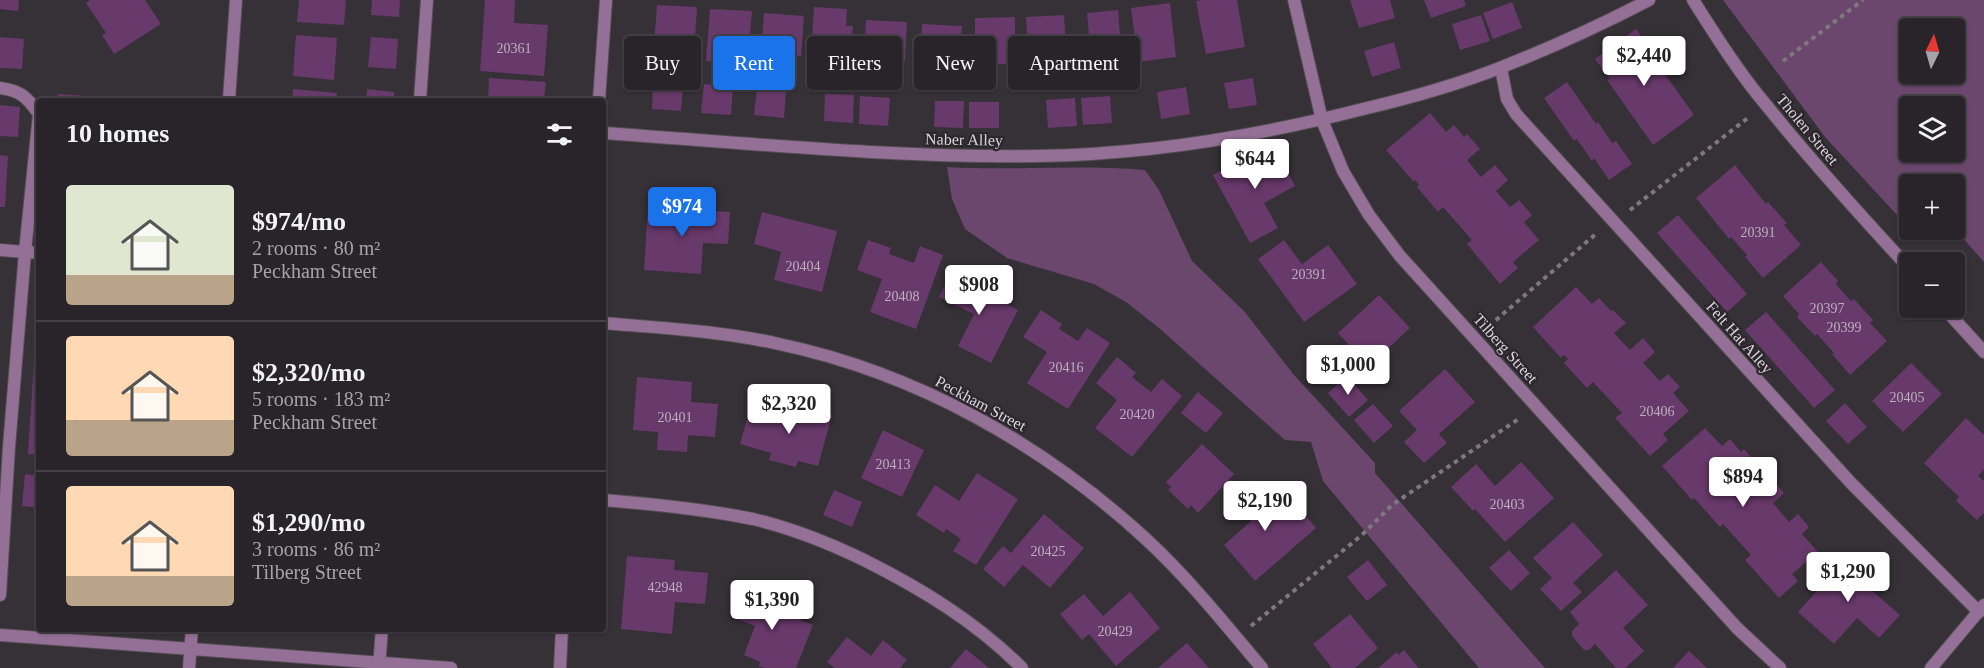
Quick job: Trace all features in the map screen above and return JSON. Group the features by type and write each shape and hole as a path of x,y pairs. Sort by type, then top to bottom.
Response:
{"street":[{"path":"229,98 236,0"},
{"path":"420,98 426,0"},
{"path":"599,98 606,0"},
{"name":"Tilberg Street","path":"1294,0 1322,120 1343,171 1369,215 1400,256 1737,628 1780,668"},
{"path":"1322,120 1408,98 1501,68 1589,31 1649,0"},
{"name":"Tholen Street","path":"1693,0 1765,105 1825,176 1899,257"},
{"name":"Felt Hat Alley","path":"1501,68 1507,99 1516,114 1851,483 1981,608"},
{"path":"0,88 14,90 28,99 36,110"},
{"name":"Naber Alley","path":"606,134 934,156 1041,156 1145,149 1226,139 1322,120"},
{"path":"0,595 5,447 36,144"},
{"path":"0,250 36,253"},
{"path":"1953,318 1984,352"},
{"name":"Peckham Street","path":"606,323 713,332 780,344 846,362 910,385 971,414 1030,448 1086,487 1148,541 1196,590 1262,668"},
{"path":"606,500 684,507 755,520 841,549 930,595 1000,646 1022,668"},
{"path":"1931,668 1981,608"},
{"path":"189,668 192,632"},
{"path":"380,665 382,632"},
{"path":"560,668 562,632"},
{"path":"0,635 380,665 451,668"}],"path":[{"path":"1783,61 1863,0"},
{"path":"1474,338 1611,220 1625,214 1765,105"},
{"path":"1237,638 1362,535 1392,505 1536,406"}],"shaded area":[{"path":"1723,0 1984,0 1984,262 1965,240 1965,174 1899,174 1899,217 1825,137"},
{"path":"947,167 1145,170 1159,190 1192,261 1244,311 1294,375 1375,463 1375,473 1545,668 1479,668 1323,481 1311,442 1285,440 1159,328 1126,302 1094,284 1007,258 965,229 952,199"}],"building":[{"path":"0,0 19,0 18,11 0,9"},
{"path":"90,0 145,0 161,24 114,54 102,35 106,33 86,3"},
{"path":"299,0 346,0 344,25 297,22"},
{"path":"372,0 400,0 399,17 371,15"},
{"path":"485,0 515,0 514,23 548,25 544,76 480,71"},
{"path":"1237,0 1245,47 1206,54 1196,1"},
{"path":"1350,0 1390,0 1395,18 1359,28"},
{"path":"1424,0 1464,0 1466,6 1431,18"},
{"path":"1512,2 1522,28 1493,39 1483,13"},
{"path":"1170,3 1176,57 1140,62 1140,36 1135,36 1131,8"},
{"path":"657,5 697,7 695,36 655,36"},
{"path":"814,7 847,9 846,26 853,26 852,36 812,36"},
{"path":"710,9 752,11 750,36 713,36 713,61 706,61"},
{"path":"1118,10 1120,36 1089,36 1087,13"},
{"path":"764,13 804,16 801,56 795,56 795,36 762,36"},
{"path":"1064,15 1065,36 1027,36 1026,17"},
{"path":"1481,15 1490,41 1460,50 1452,24"},
{"path":"1015,17 1015,36 1008,36 1008,64 996,64 996,36 975,36 975,18"},
{"path":"866,20 907,22 905,61 902,61 902,36 865,36"},
{"path":"922,24 962,26 961,36 921,36"},
{"path":"1636,29 1652,51 1650,53 1694,115 1653,145 1595,59"},
{"path":"296,35 337,38 334,80 293,76"},
{"path":"0,37 24,39 22,69 0,68"},
{"path":"371,37 398,39 396,69 368,67"},
{"path":"1394,42 1401,68 1372,77 1364,51"},
{"path":"489,78 546,82 544,98 488,98"},
{"path":"1253,78 1257,105 1229,109 1224,83"},
{"path":"1567,82 1596,124 1598,122 1612,143 1616,141 1632,164 1609,180 1577,139 1574,141 1544,98"},
{"path":"704,84 713,85 713,90 733,90 731,115 701,113"},
{"path":"1186,87 1190,114 1161,119 1157,92"},
{"path":"293,89 337,93 336,98 292,98"},
{"path":"367,89 394,92 394,98 366,98"},
{"path":"653,90 683,90 681,111 652,109"},
{"path":"757,90 786,90 784,118 754,115"},
{"path":"58,94 87,96 87,98 57,98"},
{"path":"825,94 854,95 853,123 824,121"},
{"path":"860,96 890,98 888,126 859,124"},
{"path":"1110,96 1112,123 1083,125 1081,98"},
{"path":"1075,98 1077,126 1048,128 1046,100"},
{"path":"935,101 964,101 963,128 934,127"},
{"path":"969,102 999,102 999,128 969,128"},
{"path":"0,105 20,107 18,137 0,136"},
{"path":"1430,113 1446,132 1454,125 1464,137 1467,134 1480,149 1467,160 1481,177 1495,165 1508,180 1496,191 1510,207 1519,200 1532,215 1524,222 1539,240 1513,262 1518,268 1500,284 1467,244 1472,240 1443,207 1438,212 1417,187 1419,185 1415,180 1414,182 1386,150"},
{"path":"1272,144 1295,186 1264,203 1278,228 1250,243 1213,175"},
{"path":"0,155 8,156 5,207 0,207"},
{"path":"1735,165 1766,204 1768,202 1787,223 1784,225 1801,245 1763,278 1745,257 1747,255 1731,237 1729,239 1696,198"},
{"path":"648,207 730,212 728,244 703,243 701,274 644,270"},
{"path":"762,212 837,231 822,292 774,280 781,252 754,244"},
{"path":"1678,215 1747,294 1727,312 1657,233"},
{"path":"868,240 891,248 889,254 914,263 920,246 943,255 916,329 870,312 882,279 857,270"},
{"path":"1284,240 1302,264 1328,245 1357,284 1304,322 1258,259"},
{"path":"1821,262 1838,281 1836,284 1851,301 1854,299 1873,320 1870,323 1887,341 1850,375 1817,334 1815,336 1797,317 1799,314 1783,296"},
{"path":"954,268 977,279 973,288 1018,310 991,363 958,346 974,314 939,297"},
{"path":"1576,287 1592,304 1599,298 1626,323 1614,333 1630,350 1643,338 1655,352 1643,363 1660,381 1668,374 1680,387 1673,393 1689,411 1663,434 1668,440 1650,456 1615,418 1622,413 1593,382 1587,388 1564,363 1568,359 1564,355 1561,358 1533,327"},
{"path":"1379,295 1410,328 1369,366 1338,333"},
{"path":"1041,310 1062,324 1059,329 1078,341 1087,328 1110,343 1068,409 1027,383 1047,352 1023,337"},
{"path":"1766,312 1835,390 1814,408 1745,330"},
{"path":"36,329 36,454 28,454"},
{"path":"1117,357 1136,373 1132,377 1151,392 1162,379 1182,396 1132,457 1095,428 1117,400 1096,383"},
{"path":"1911,363 1942,394 1903,432 1872,401"},
{"path":"1445,369 1475,402 1439,434 1447,443 1424,463 1404,442 1417,430 1399,411"},
{"path":"1347,376 1368,400 1349,417 1328,393"},
{"path":"637,377 692,382 691,402 718,404 715,437 688,435 687,452 657,450 658,432 633,430"},
{"path":"1198,392 1223,413 1206,433 1181,413"},
{"path":"785,401 832,415 818,466 798,461 796,467 769,460 771,453 740,444 749,412 780,421"},
{"path":"1845,403 1867,427 1848,444 1826,421"},
{"path":"1373,404 1393,426 1374,443 1354,420"},
{"path":"1966,418 1984,435 1984,469 1978,476 1984,481 1984,513 1977,520 1956,501 1959,497 1924,463"},
{"path":"1705,428 1722,446 1730,439 1741,452 1744,449 1756,463 1743,474 1758,491 1772,479 1784,493 1773,503 1789,522 1798,514 1809,527 1802,534 1818,552 1792,574 1798,581 1779,598 1745,560 1751,555 1723,524 1720,527 1694,498 1692,500 1662,466"},
{"path":"883,430 924,450 902,497 861,478"},
{"path":"1202,444 1234,474 1198,513 1191,505 1188,509 1168,490 1171,487 1166,482"},
{"path":"1521,462 1554,498 1505,542 1451,487 1476,464 1495,486"},
{"path":"977,473 1018,499 976,565 953,551 961,539 946,529 944,533 916,515 935,485 959,501"},
{"path":"25,474 36,476 36,508 22,506"},
{"path":"1255,480 1270,497 1262,504 1265,507 1270,502 1283,517 1297,506 1316,528 1255,581 1224,545 1251,521 1231,497"},
{"path":"834,490 862,502 852,527 823,515"},
{"path":"1044,514 1084,548 1050,588 1023,565 1004,587 983,569 1003,546 1011,553"},
{"path":"1573,522 1603,555 1573,583 1582,592 1561,611 1540,589 1552,578 1533,558"},
{"path":"1509,550 1530,573 1511,591 1489,568"},
{"path":"1851,553 1872,571 1862,582 1900,615 1879,638 1857,618 1834,644 1798,612"},
{"path":"627,556 675,560 674,570 708,573 705,604 675,602 672,634 621,629"},
{"path":"1368,560 1387,585 1367,601 1347,577"},
{"path":"1616,570 1648,605 1623,628 1644,651 1625,668 1616,668 1595,644 1589,650 1584,650 1572,636 1572,631 1579,624 1570,612"},
{"path":"744,587 794,607 790,616 813,625 796,668 764,668 759,666 760,662 744,655 755,626 732,617"},
{"path":"1130,592 1160,628 1116,666 1089,634 1082,640 1060,614 1084,594 1103,616"},
{"path":"1350,614 1378,648 1355,668 1332,668 1313,644"},
{"path":"847,637 871,656 883,640 907,660 900,668 835,668 827,662"},
{"path":"1187,643 1209,668 1158,668"},
{"path":"966,649 989,668 950,668"},
{"path":"1404,650 1417,668 1378,668 1397,652 1398,655"},
{"path":"1689,651 1707,668 1673,668"}]}
